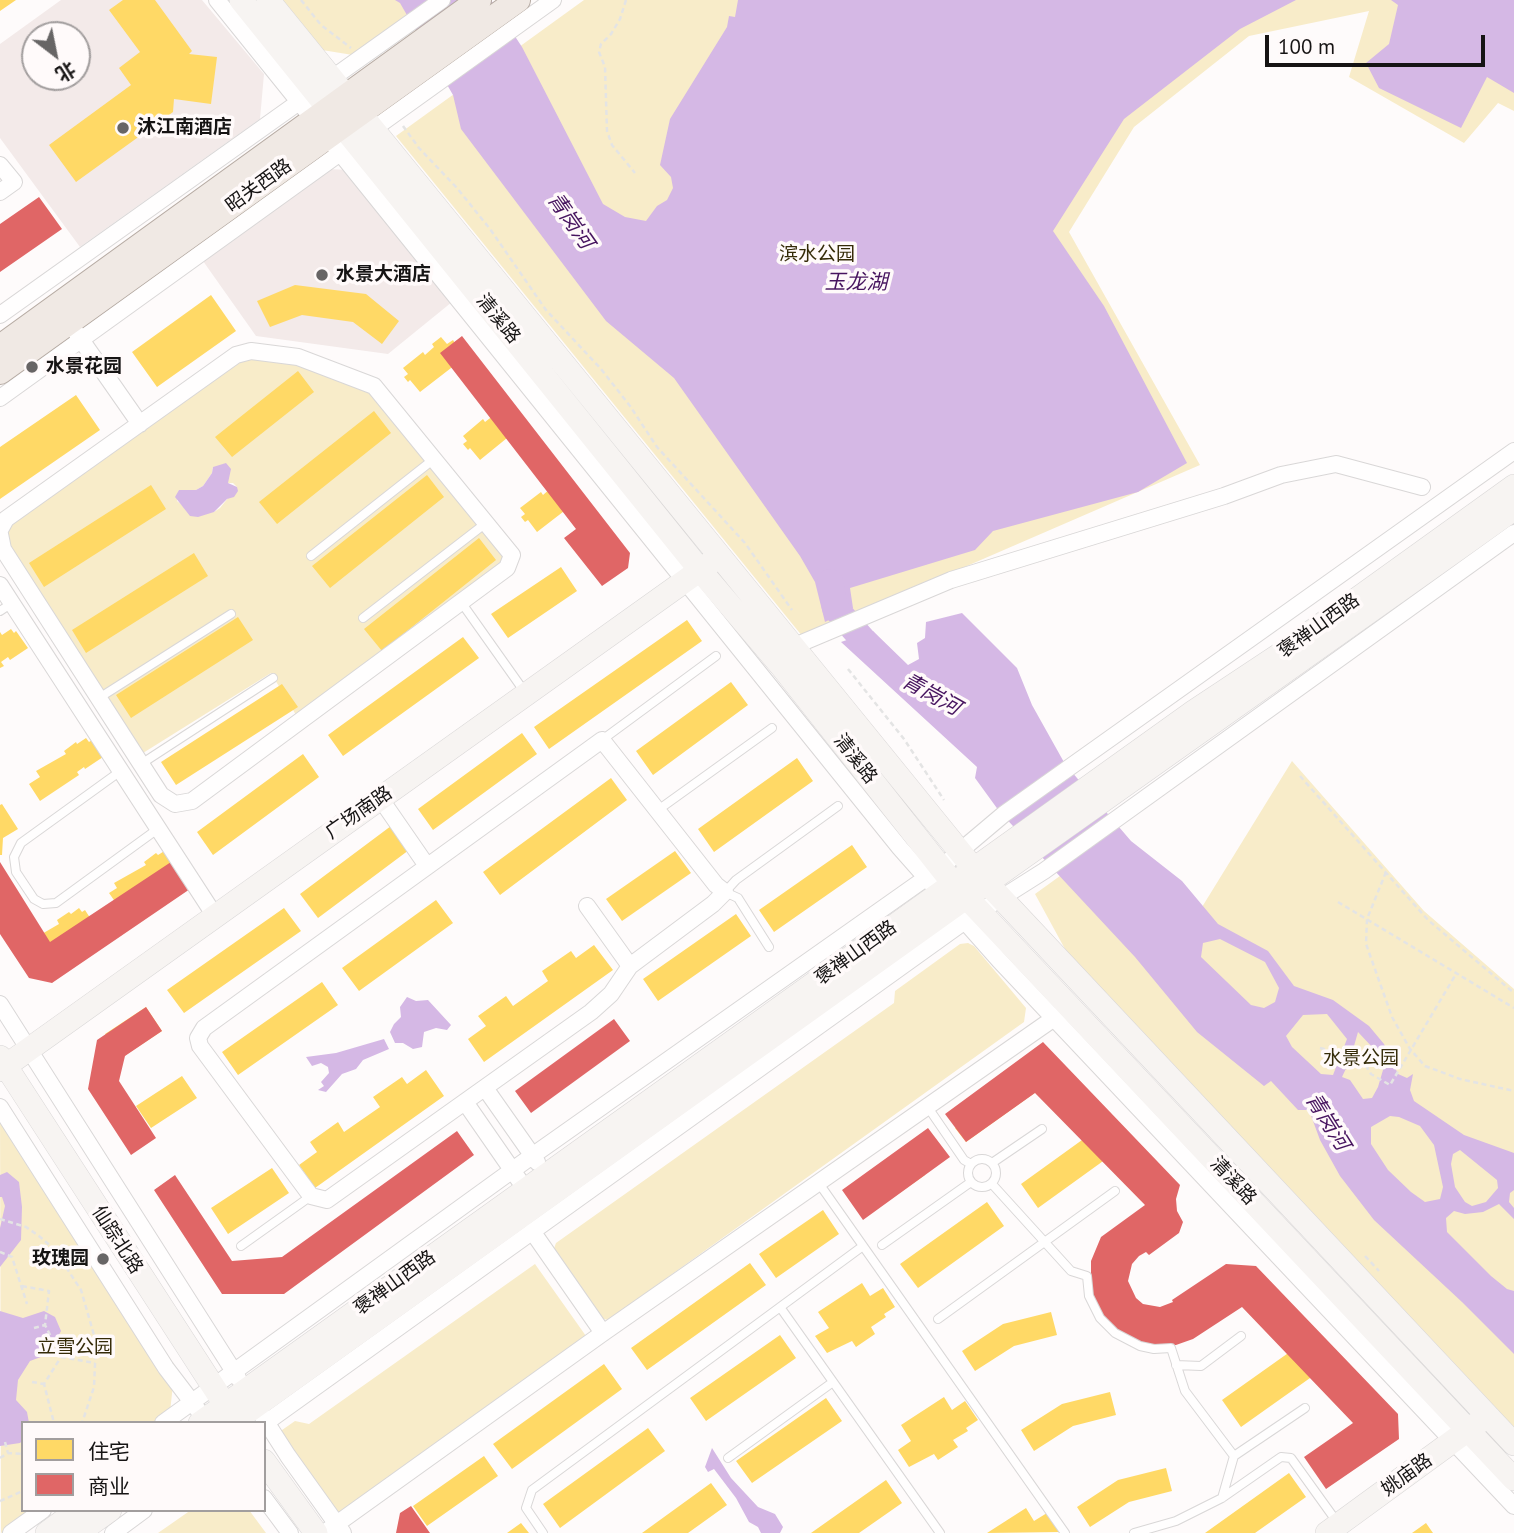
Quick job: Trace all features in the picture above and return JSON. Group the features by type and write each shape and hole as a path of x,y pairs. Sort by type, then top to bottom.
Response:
{"main road":[{"name":"清溪路","path":"241,0 783,668 953,895 1062,1012 1243,1191 1461,1436 1514,1479"},
{"name":"清溪路","path":"268,0 336,117"},
{"name":"昭关西路","path":"0,347 336,117 410,63 479,0"},
{"name":"昭关西路","path":"410,63 521,6"},
{"name":"昭关西路","path":"0,372 75,331 336,117"},
{"name":"褒禅山西路","path":"1103,789 1193,712 1279,655 1514,486"},
{"name":"褒禅山西路","path":"202,1417 229,1412 253,1403 980,875 1514,509"},
{"name":"清溪路","path":"701,569 792,647 980,875 1514,1444"},
{"name":"广场南路","path":"2,1064 29,1049 701,569"},
{"name":"褒禅山西路","path":"253,1403 546,1175 953,895"},
{"name":"仙踪北路","path":"2,1064 229,1412"},
{"path":"1243,1191 1261,1175"},
{"name":"姚庙路","path":"1333,1529 1488,1416"},
{"path":"266,1464 316,1533"},
{"path":"47,1533 75,1512"},
{"path":"78,1533 107,1512"}],"street":[{"path":"218,0 336,117"},
{"path":"0,315 336,117 395,114 410,63 442,0"},
{"path":"521,6 553,0"},
{"path":"336,117 360,58 410,63"},
{"path":"0,165 14,182 0,192"},
{"path":"0,398 75,331 139,424"},
{"path":"251,351 298,356 374,386 434,459 512,555 507,568 192,802 175,804 162,795 3,549 0,532 6,519 236,355 251,351"},
{"path":"229,1412 253,1403 532,1231 980,875 1004,814 1514,451"},
{"path":"792,647 951,580 1224,496 1281,475 1336,464 1422,487"},
{"path":"980,875 1044,871 1514,533"},
{"path":"0,585 6,607 122,770 215,916"},
{"path":"601,740 716,885 725,891 713,904 630,966 611,995 591,1012 327,1200 311,1196 200,1046 198,1038 204,1028 601,740"},
{"path":"380,798 427,866"},
{"path":"253,1403 512,1170 953,895"},
{"path":"587,906 630,966"},
{"path":"0,1004 265,1421"},
{"path":"324,1533 603,1332 1062,1012 1461,1436 1514,1506"},
{"path":"485,1088 546,1175"},
{"path":"465,1102 526,1190"},
{"path":"0,1107 166,1368 202,1417 176,1421"},
{"path":"532,1231 603,1332"},
{"path":"266,1422 343,1533"},
{"path":"266,1501 290,1533"},
{"path":"11,1533 40,1512"},
{"path":"113,1533 141,1512"}],"lane":[{"path":"311,556 434,459"},
{"path":"363,618 486,523"},
{"path":"461,602 526,694"},
{"path":"99,698 231,614"},
{"path":"601,740 716,656"},
{"path":"141,764 273,678"},
{"path":"658,810 772,728"},
{"path":"122,770 22,844 14,857 16,873 34,899 43,904 56,904 159,828"},
{"path":"769,947 738,898 725,891 736,880 838,806"},
{"path":"927,1107 964,1160 971,1164"},
{"path":"992,1163 1042,1129"},
{"path":"979,1159 992,1163 996,1171 992,1184 984,1188 974,1185 968,1173 971,1164 979,1159"},
{"path":"818,1182 1065,1533"},
{"path":"882,1245 971,1182"},
{"path":"992,1184 1071,1271 1087,1276 1089,1296 1100,1318 1115,1333 1140,1346 1171,1348 1185,1391 1234,1456"},
{"path":"939,1319 1115,1191"},
{"path":"241,1246 311,1196"},
{"path":"543,1533 526,1508 532,1490 863,1246"},
{"path":"780,1307 940,1533"},
{"path":"1176,1364 1201,1366 1241,1336"},
{"path":"727,1458 833,1382"},
{"path":"1222,1498 1234,1456 1306,1408"},
{"path":"1134,1533 1176,1521 1222,1498 1281,1457 1291,1458 1333,1529"}],"path":[{"path":"302,0 320,25 341,39 360,58"},
{"path":"626,0 620,19 598,52 606,76 607,131 612,145 635,173"},
{"path":"395,114 419,148 457,188 490,229 546,310 601,369 657,447 745,543 792,610"},
{"path":"848,669 904,740 944,800"},
{"path":"1300,776 1429,920 1514,993"},
{"path":"1386,872 1367,919 1366,944 1392,1017 1410,1049 1425,1066 1460,1079 1514,1091"},
{"path":"1338,902 1514,1009"},
{"path":"1320,1048 1361,1058 1371,1074 1390,1085 1456,974"},
{"path":"0,1219 26,1227 39,1236 54,1249 82,1290 96,1342 94,1387 83,1421"},
{"path":"0,1252 12,1257 27,1304"},
{"path":"1362,1253 1379,1271"},
{"path":"22,1286 49,1291 45,1325 61,1357"},
{"path":"34,1328 45,1325"},
{"path":"61,1357 96,1363"},
{"path":"53,1421 44,1384 61,1357"},
{"path":"32,1382 44,1384"},
{"path":"5,1442 8,1453"},
{"path":"0,1458 8,1453 21,1454"},
{"path":"0,1501 21,1492"}],"shaded area":[{"name":"沐江南酒店","path":"61,0 202,0 264,74 260,119 80,247 0,138 0,44 21,29 21,91 91,91 91,21 32,21"},
{"name":"水景大酒店","path":"327,169 350,170 452,302 388,354 256,336 203,261"}],"green space":[{"path":"281,0 436,0 359,56 322,50"},
{"name":"玉龙湖","path":"584,0 1514,0 1514,111 1498,103 1464,143 1349,77 1369,11 1249,36 1134,127 1069,232 1200,465 803,637 396,136"},
{"path":"242,359 279,359 369,392 507,560 296,715 271,673 143,753 7,545 10,522","holes":["213,467 228,483 237,487 214,512 187,509 177,501 179,490 196,490 203,486"]},
{"name":"水景公园","path":"1292,761 1424,911 1514,989 1514,1444 1089,993 1035,894 1114,837 1194,920"},
{"path":"968,943 974,946 1026,1008 1024,1022 608,1320 600,1318 553,1251 556,1243 894,1003 895,991 960,944"},
{"name":"立雪公园","path":"0,1101 175,1366 170,1412 158,1421 21,1421 21,1512 30,1512 1,1533"},
{"path":"535,1264 586,1336 337,1514 282,1441 282,1430 295,1421 309,1424"},
{"path":"188,1512 250,1512 266,1533 158,1533"}],"water":[{"name":"玉龙湖","path":"395,0 491,0 522,47 603,204 625,217 646,221 657,206 667,200 673,188 671,177 660,165 670,119 727,27 729,16 735,17 738,0 1296,0 1240,29 1124,119 1053,231 1104,306 1187,463 1138,492 993,531 975,550 850,588 853,608 825,622 815,582 800,556 674,378 606,321 461,129 453,95 400,3"},
{"path":"1391,0 1514,0 1514,93 1487,77 1461,128 1379,88 1366,63 1389,44 1398,5"},
{"path":"226,463 231,469 228,483 237,487 238,491 234,497 227,499 214,512 198,517 190,516 175,497 179,490 196,490 203,486 213,467"},
{"path":"962,613 1017,668 1032,705 1065,764 1131,841 1182,881 1218,924 1268,951 1294,986 1333,1000 1369,1026 1384,1044 1398,1074 1407,1078 1413,1074 1410,1090 1414,1101 1464,1135 1514,1153 1514,1190 1510,1193 1509,1202 1514,1208 1514,1219 1499,1204 1483,1212 1465,1214 1454,1211 1446,1218 1447,1232 1491,1276 1507,1289 1514,1291 1514,1354 1374,1220 1340,1176 1320,1140 1309,1110 1298,1110 1271,1081 1264,1086 1197,1032 1135,957 999,811 975,778 977,767 841,642 873,631 908,665 919,659 917,643 925,638 926,622","holes":["1220,939 1265,962 1279,988 1275,1002 1264,1008 1251,1005 1201,957 1203,943","1327,1014 1347,1039 1333,1075 1321,1074 1292,1047 1286,1036 1303,1015","1358,1032 1374,1049 1383,1070 1372,1098 1363,1099 1350,1080 1342,1077","1390,1116 1420,1126 1434,1145 1443,1187 1440,1199 1425,1202 1411,1192 1388,1170 1371,1144 1371,1127","1460,1150 1497,1180 1498,1188 1486,1202 1472,1206 1465,1202 1455,1187 1451,1164 1453,1154"]},
{"path":"407,997 416,1001 428,1000 451,1025 447,1030 436,1028 424,1032 422,1047 413,1049 403,1043 395,1043 390,1032 401,1017 400,1007"},
{"path":"384,1039 389,1049 363,1060 356,1069 342,1074 326,1092 318,1090 324,1086 321,1082 329,1073 328,1067 321,1063 312,1066 306,1057 336,1053"},
{"path":"7,1172 19,1182 22,1207 21,1240 0,1267 0,1228 5,1206 0,1197 0,1175"},
{"path":"0,1311 23,1318 44,1311 55,1317 61,1331 49,1354 30,1361 18,1380 16,1400 27,1412 29,1421 21,1421 21,1442 0,1446"},
{"path":"712,1448 731,1478 758,1507 775,1514 783,1527 780,1533 761,1533 758,1527 749,1522 736,1498 714,1469 708,1472 705,1467"}],"building: 住宅":[{"path":"0,0 16,0 0,11"},
{"path":"123,0 155,0 192,51 189,54 217,57 211,104 174,99 173,112 76,182 49,145 131,85 119,68 140,52 109,10"},
{"path":"17,215 21,221 25,219 31,229 23,235 27,241 0,259 0,226"},
{"path":"295,285 366,294 399,321 382,344 353,322 302,315 270,327 257,301"},
{"path":"211,295 236,331 157,387 132,352"},
{"path":"441,337 447,344 453,340 464,358 420,392 404,377 408,374 403,368 423,352 425,355"},
{"path":"298,371 314,392 232,457 215,437"},
{"path":"76,395 100,430 0,499 0,447"},
{"path":"501,404 507,412 513,407 523,425 480,460 463,444 467,441 463,436 483,419 485,422 494,415 491,412"},
{"path":"374,411 391,433 277,524 259,502"},
{"path":"427,475 444,497 330,588 312,566"},
{"path":"559,477 565,484 570,480 581,498 537,532 528,520 525,522 521,517 525,514 520,508 541,492 543,495 552,487 549,484"},
{"path":"151,485 166,509 44,587 29,563"},
{"path":"479,538 496,560 382,651 364,629"},
{"path":"194,553 208,576 86,653 72,630"},
{"path":"561,567 577,591 508,638 491,614"},
{"path":"238,617 253,640 131,718 116,695"},
{"path":"687,620 702,641 549,749 534,727"},
{"path":"11,629 14,633 16,631 28,648 10,660 8,657 1,662 4,666 0,668 0,632 2,635"},
{"path":"463,637 479,658 343,756 328,735"},
{"path":"731,682 748,705 653,775 636,751"},
{"path":"282,684 298,707 176,785 161,762"},
{"path":"522,733 537,754 433,830 418,809"},
{"path":"86,738 89,742 92,740 103,757 85,769 84,767 77,772 79,775 40,801 29,784 40,777 36,771 66,754 64,751"},
{"path":"303,754 319,777 213,855 197,832"},
{"path":"797,758 813,781 714,852 698,829"},
{"path":"611,778 627,800 500,895 483,872"},
{"path":"2,804 18,829 3,838 0,855 0,805"},
{"path":"391,826 409,850 318,918 300,894"},
{"path":"852,845 867,867 774,932 759,910"},
{"path":"166,850 183,868 157,883 160,888 123,913 109,893 117,888 114,883 146,865 144,862 156,853 158,855"},
{"path":"675,851 691,873 622,921 606,899"},
{"path":"436,900 453,923 359,991 342,968"},
{"path":"79,908 82,912 85,910 96,927 79,939 77,937 70,941 73,947 36,972 22,952 31,946 28,942 59,924 57,920 69,912 71,914"},
{"path":"284,908 301,931 184,1013 167,990"},
{"path":"736,914 751,936 658,1001 643,979"},
{"path":"594,945 613,970 484,1062 468,1039 486,1026 478,1016 506,996 513,1006 548,981 542,971 571,951 576,958"},
{"path":"322,982 338,1005 238,1075 222,1052"},
{"path":"146,1007 162,1031 121,1058 105,1034"},
{"path":"1034,1059 1041,1068 1047,1063 1057,1077 966,1142 955,1128 966,1121 959,1112 986,1093 991,1100 1004,1090 999,1083"},
{"path":"426,1070 444,1096 315,1188 299,1165 317,1152 310,1142 338,1122 344,1132 380,1107 373,1097 402,1077 407,1084"},
{"path":"182,1076 197,1098 151,1128 136,1106"},
{"path":"1107,1122 1124,1146 1038,1208 1021,1184"},
{"path":"908,1151 925,1175 867,1216 850,1191"},
{"path":"272,1168 289,1193 228,1234 211,1208"},
{"path":"987,1202 1004,1226 918,1288 900,1264"},
{"path":"823,1210 839,1234 776,1278 759,1254"},
{"path":"750,1263 766,1285 647,1370 631,1348"},
{"path":"862,1283 870,1296 883,1288 895,1307 871,1327 875,1334 856,1347 852,1341 827,1353 815,1336 829,1328 818,1312"},
{"path":"1051,1312 1057,1335 1014,1346 975,1371 962,1351 1003,1324"},
{"path":"1315,1334 1334,1361 1241,1427 1222,1400"},
{"path":"780,1335 796,1358 706,1421 690,1398"},
{"path":"604,1364 622,1389 512,1469 493,1444"},
{"path":"1110,1392 1116,1415 1073,1426 1034,1451 1021,1430 1062,1404"},
{"path":"944,1397 952,1410 965,1401 978,1420 966,1428 968,1431 953,1440 958,1447 938,1460 934,1454 909,1467 898,1450 911,1441 901,1425"},
{"path":"826,1398 842,1421 752,1483 736,1461"},
{"path":"648,1428 665,1451 560,1528 543,1504"},
{"path":"484,1456 498,1476 427,1526 413,1506"},
{"path":"1166,1468 1172,1491 1129,1502 1090,1527 1077,1507 1118,1480"},
{"path":"1289,1473 1306,1497 1255,1533 1205,1533"},
{"path":"886,1480 902,1503 859,1533 811,1533"},
{"path":"711,1483 727,1505 688,1533 642,1533"},
{"path":"1026,1508 1034,1521 1047,1513 1059,1532 987,1533"},
{"path":"521,1523 529,1533 507,1533"},
{"path":"1426,1523 1433,1533 1412,1533"}],"building: 商业":[{"path":"39,197 62,229 0,272 0,224"},
{"path":"462,336 630,553 628,568 602,586 564,538 576,529 440,353"},
{"path":"0,862 50,942 171,862 190,889 52,983 29,978 0,934"},
{"path":"146,1007 162,1031 125,1056 119,1081 156,1138 131,1155 88,1089 97,1040"},
{"path":"614,1019 630,1041 531,1113 515,1091"},
{"path":"1043,1042 1180,1185 1176,1199 1177,1211 1183,1222 1179,1233 1149,1255 1146,1252 1139,1256 1132,1264 1128,1281 1136,1298 1143,1304 1160,1307 1173,1302 1172,1300 1226,1264 1256,1266 1398,1414 1399,1439 1326,1489 1304,1457 1353,1423 1242,1307 1193,1339 1176,1345 1143,1344 1113,1328 1094,1299 1091,1261 1101,1237 1145,1205 1035,1093 966,1142 945,1114"},
{"path":"928,1128 950,1157 863,1220 842,1190"},
{"path":"457,1131 474,1155 284,1294 222,1294 154,1190 175,1175 232,1261 282,1257"},
{"path":"411,1506 430,1533 396,1533 400,1513"}],"waterway":[{"name":"青岗河","path":"830,582 835,608 882,661"}],"place":[{"name":"沐江南酒店","path":"123,128"},
{"name":"水景大酒店","path":"322,275"},
{"name":"水景花园","path":"32,367"},
{"name":"玫瑰园","path":"103,1259"}],"park label":[{"name":"滨水公园","path":"817,255"}]}
